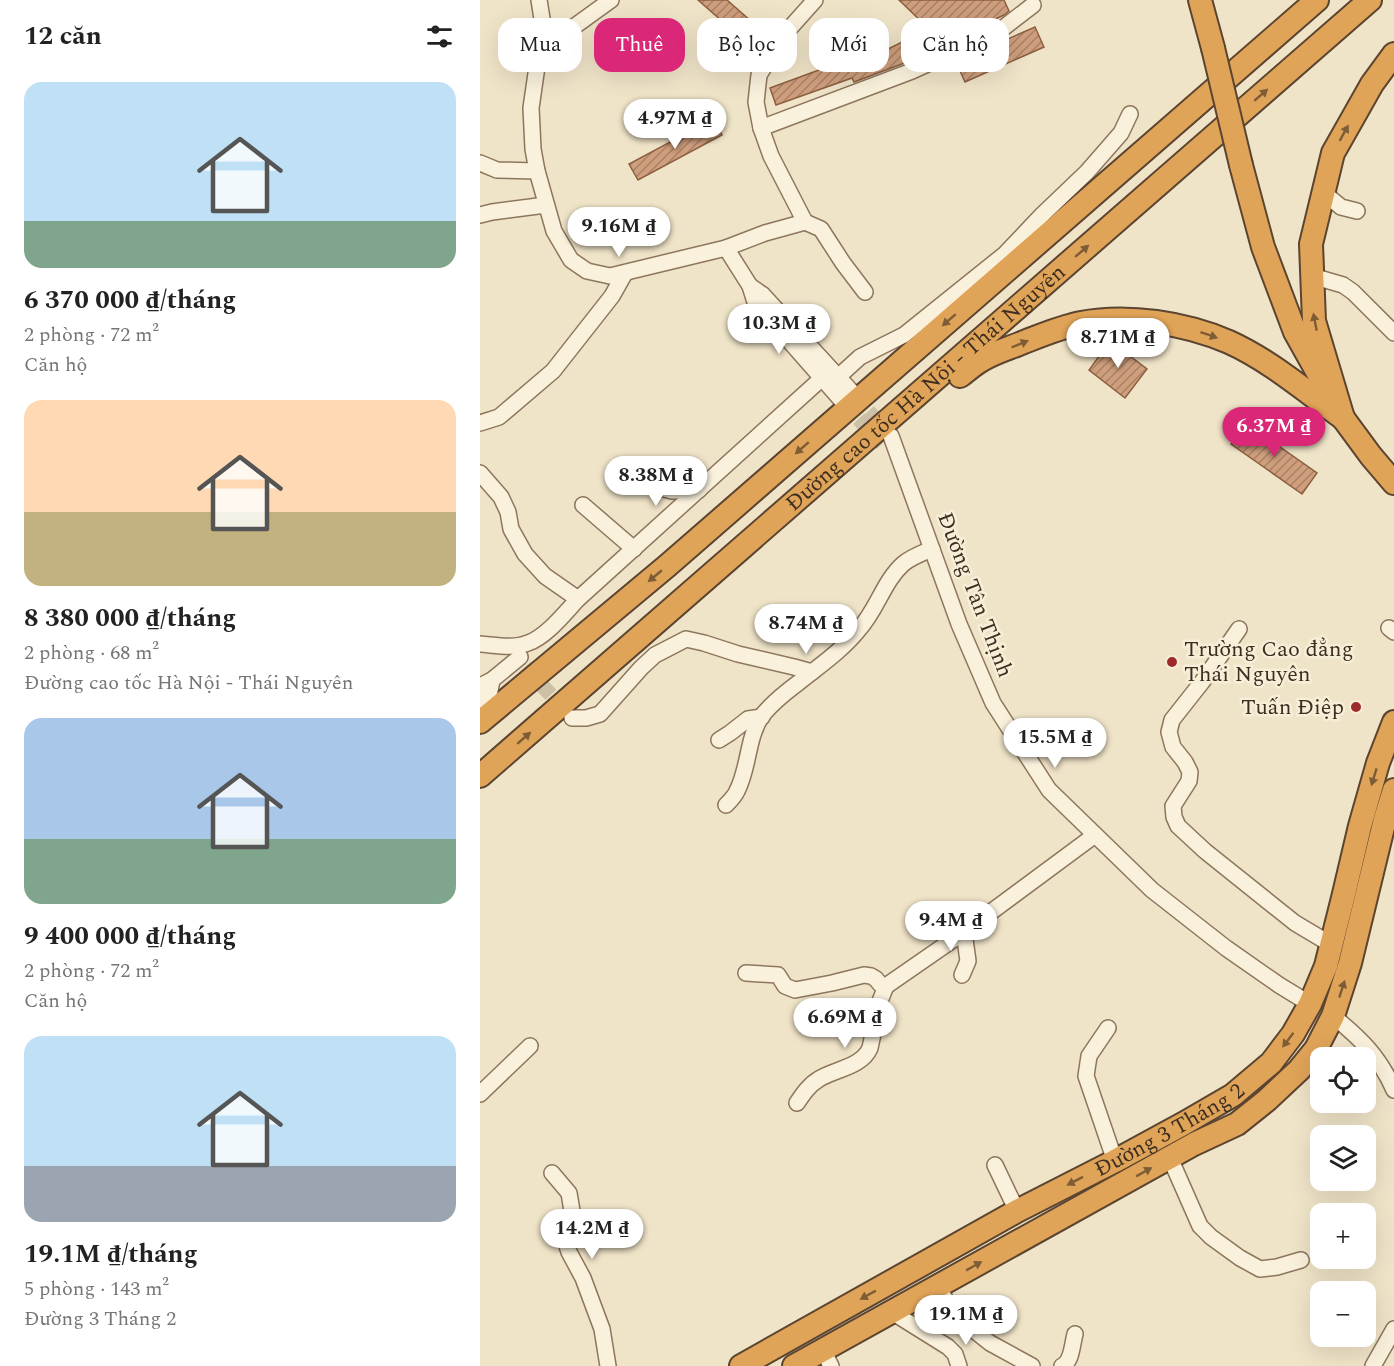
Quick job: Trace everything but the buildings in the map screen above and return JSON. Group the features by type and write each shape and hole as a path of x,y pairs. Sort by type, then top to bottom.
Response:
{"highway":[{"path":"1200,0 1263,247 1295,332 1343,418 1394,483"},
{"path":"1056,227 1174,111 1301,0"},
{"name":"Đường cao tốc Hà Nội - Thái Nguyên","path":"480,722 667,566 1317,0"},
{"name":"Đường cao tốc Hà Nội - Thái Nguyên","path":"480,776 1370,0"},
{"path":"1343,418 1314,321 1311,244 1333,153 1372,84 1394,54"},
{"path":"690,593 817,497 935,394 982,360 1048,332 1078,323 1099,320 1146,321 1212,336 1257,357 1343,418"},
{"name":"Đường 3 Tháng 2","path":"741,1366 1017,1211 1183,1124 1233,1095 1271,1063 1293,1034 1310,1004 1326,966 1360,826 1378,763 1394,722"},
{"name":"Đường 3 Tháng 2","path":"794,1366 827,1358 892,1312 937,1286 1194,1144 1237,1124 1299,1071 1316,1049 1333,1016 1350,963 1394,790"},
{"path":"1183,1124 1194,1144"}],"street":[{"path":"539,0 542,18"},
{"path":"582,21 611,0"},
{"path":"805,222 771,156 761,128 756,102 759,75 782,37 815,0"},
{"path":"761,128 923,66 998,32 1033,4"},
{"path":"536,72 531,108 533,150 546,206 554,231 571,260 587,271 610,276 625,273 726,248 765,233 805,222 821,229 865,292"},
{"path":"480,705 490,691 486,683 519,657 528,644 542,635 578,599 830,375 904,335 1005,254 1042,214 1094,164 1121,133 1130,114"},
{"path":"480,163 497,170 537,171"},
{"path":"1324,193 1341,207 1357,211"},
{"path":"480,215 546,206"},
{"path":"726,248 750,286 755,302 830,375 848,398"},
{"path":"480,423 499,417 553,371 597,317 625,273"},
{"path":"1312,276 1343,285 1394,333"},
{"name":"Đường Tân Thịnh","path":"887,440 899,459 959,624 993,703 1049,790 1152,890 1226,948 1310,1004"},
{"path":"617,469 645,484 672,491 699,490"},
{"path":"480,472 501,497 508,512 511,529 525,554 545,576 578,599"},
{"path":"583,505 634,549"},
{"path":"726,806 737,793 754,733 762,717 783,695 842,647 861,628 890,579 904,563 932,549"},
{"path":"1239,629 1172,720 1169,732 1173,747 1190,772 1189,781 1173,806 1174,817 1178,826 1214,858 1295,923 1332,945"},
{"path":"572,718 586,718 600,714 655,655 686,639 812,672"},
{"path":"480,644 519,657"},
{"path":"719,740 748,719 762,717"},
{"path":"796,1103 820,1078 867,1055 880,1001 886,986 964,932 1095,835"},
{"path":"962,975 968,961 964,932"},
{"path":"746,972 778,975 785,986 795,990 864,975 871,976 886,986"},
{"path":"1333,1016 1366,1045 1394,1090"},
{"path":"1108,1028 1089,1056 1086,1076 1115,1161"},
{"path":"480,1094 530,1046"},
{"path":"1170,1158 1200,1226 1211,1237 1260,1269 1277,1268 1301,1260"},
{"path":"995,1166 1017,1211"},
{"path":"552,1173 569,1193 572,1211 570,1228 565,1240 583,1278 602,1329 608,1366"},
{"path":"937,1286 956,1316 990,1343 1032,1366"},
{"path":"892,1312 948,1347 955,1354 959,1366"},
{"path":"1373,1366 1394,1329"},
{"path":"1062,1366 1069,1361 1075,1334"}],"tunnel":[{"path":"853,394 887,432"},
{"path":"843,402 882,444"},
{"path":"525,667 566,711"}],"place":[{"name":"Trường Cao đẳng Thái Nguyên","path":"1172,662"},
{"name":"Tuấn Điệp","path":"1356,707"}]}
